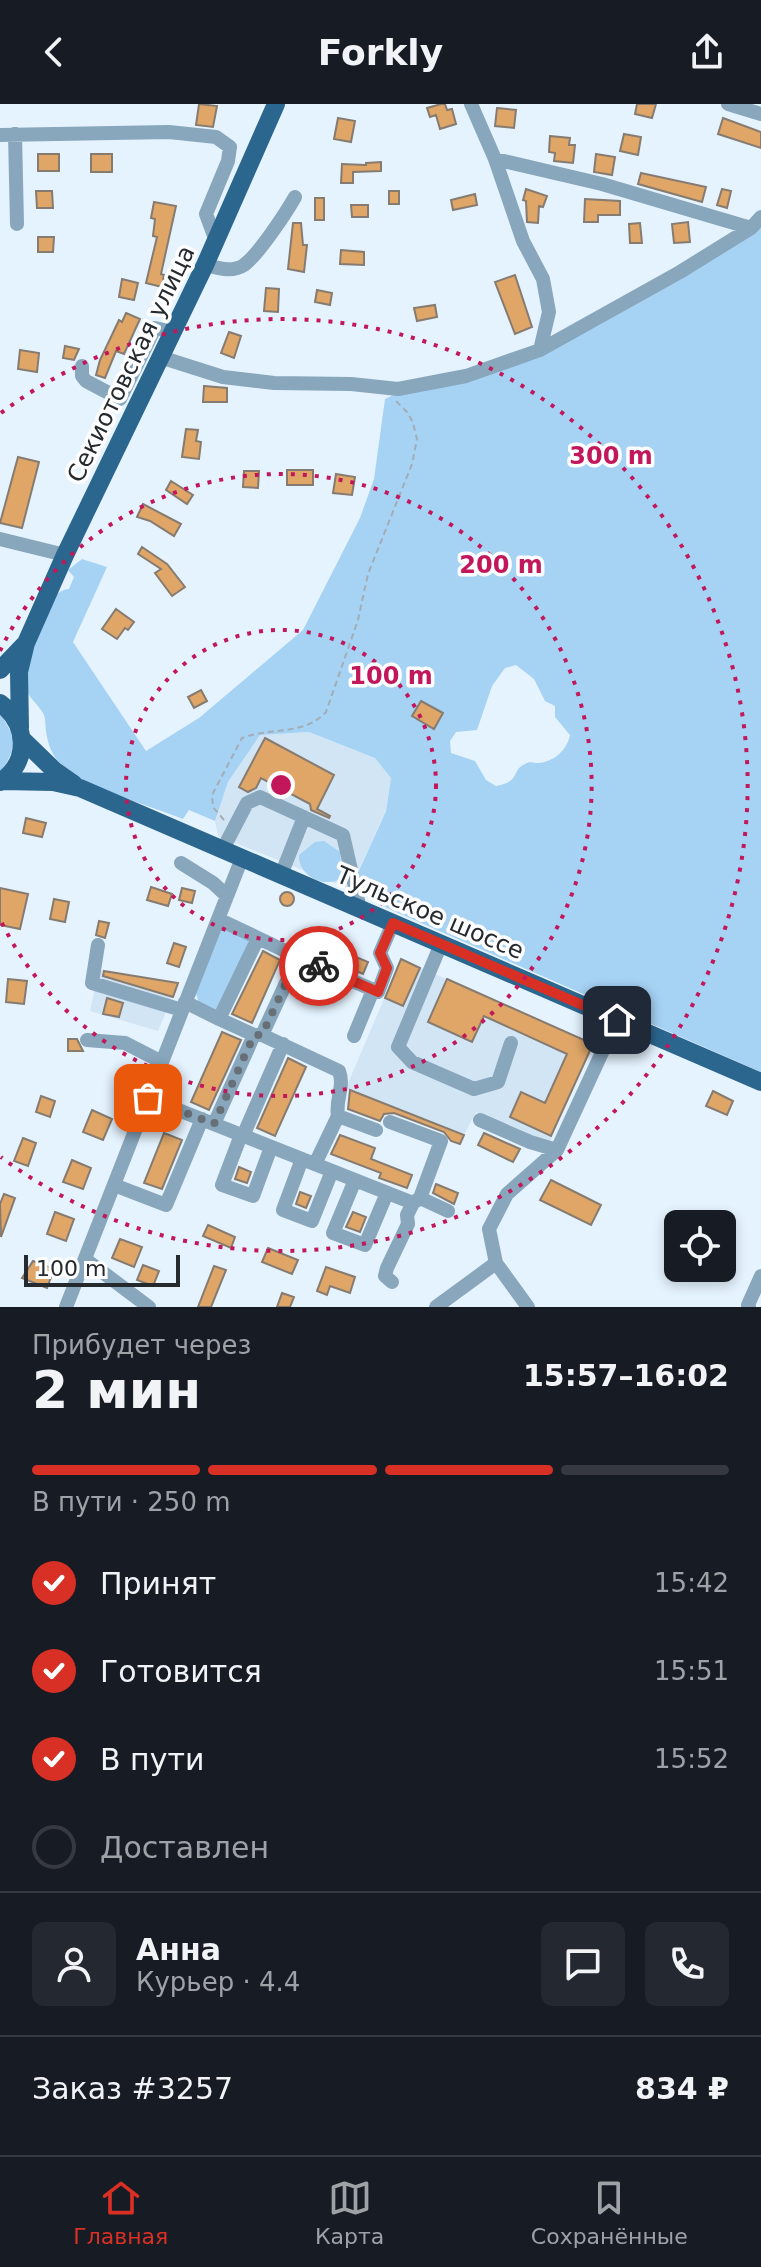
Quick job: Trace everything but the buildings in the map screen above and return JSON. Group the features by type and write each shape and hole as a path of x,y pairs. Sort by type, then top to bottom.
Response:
{"main road":[{"name":"Секиотовская улица","path":"26,643 65,555 205,265 276,104"},
{"path":"0,670 26,643"},
{"path":"1,782 18,762 21,733 19,672 26,643"},
{"path":"0,703 12,714 21,733 54,770 80,788"},
{"path":"1,782 53,782 80,788"},
{"name":"Тульское шоссе","path":"80,788 761,1082"}],"street":[{"path":"471,104 495,159 523,241 543,279 549,312 540,350"},
{"path":"728,104 761,114"},
{"path":"17,224 8,134 169,132 216,137 230,147 228,161 206,214 216,241"},
{"path":"495,159 756,222"},
{"path":"205,265 227,270 244,265 282,220 295,197"},
{"path":"160,357 223,377 274,383 398,389 466,376 540,350 680,272 756,222"},
{"path":"82,366 82,376 86,381 120,399 155,328 173,332"},
{"path":"0,539 65,555"},
{"path":"223,849 247,803 260,797 343,835 360,909"},
{"path":"281,875 304,817"},
{"path":"66,1307 242,858"},
{"path":"181,863 213,883 227,896"},
{"path":"218,919 378,992 387,968 380,953 393,923"},
{"path":"219,1019 258,938"},
{"path":"441,944 398,1047 412,1062 474,1089 498,1082 511,1043"},
{"path":"98,945 92,983 184,1006 283,1044 339,1071 342,1079 336,1105 338,1116 283,1210 312,1221 332,1171"},
{"path":"114,1185 166,1205 298,957"},
{"path":"354,1036 373,990"},
{"path":"528,1307 496,1263 489,1229 507,1194 557,1150 617,1020"},
{"path":"87,1040 125,1043 162,1062"},
{"path":"271,1147 253,1196 222,1185 283,1044"},
{"path":"148,1098 387,1193 448,1211"},
{"path":"338,1116 376,1130"},
{"path":"480,1120 557,1150"},
{"path":"390,1122 441,1141 417,1201 407,1215 413,1228 387,1268 385,1276 392,1282"},
{"path":"355,1180 333,1233 365,1245 387,1193"},
{"path":"85,1259 149,1307"},
{"path":"436,1307 496,1263"},
{"path":"749,1307 761,1276"}],"path":[{"path":"233,830 213,807 212,795 232,753 242,738 258,732 304,727 319,720 326,712 358,620 368,574 412,464 417,439 413,423 400,404 375,387"}],"shaded area":[{"path":"761,222 761,1072 387,908 367,896 357,875 386,811 391,778 375,758 309,732 260,735 228,782 215,821 189,810 183,819 105,790 65,768 52,751 44,715 26,688 27,659 36,628 51,601 60,592 69,589 74,577 68,570 82,559 107,567 73,642 146,751 199,718 303,630 360,518 374,479 385,399 398,393 507,368","holes":["516,665 534,679 545,701 555,706 555,717 570,735 563,750 554,758 525,764 509,782 496,786 486,780 475,761 451,753 450,741 456,732 477,730 492,686 505,668"]},
{"path":"0,714 10,730 13,743 10,757 0,773"},
{"path":"309,732 375,758 391,778 386,810 357,874 367,896 218,836 215,821 228,782 260,735"},
{"path":"324,841 340,852 342,878 335,881 314,878 300,862 299,855 315,842"},
{"path":"225,927 248,940 248,949 223,1007 215,1011 199,1004 196,993 219,928"},
{"path":"401,959 593,1044 549,1143 476,1112 464,1135 346,1088"},
{"path":"99,970 178,983 158,1031 90,1011"}],"way so far":[{"path":"148,1098 214,1124 254,1035 262,1035 298,957 319,966"}],"route":[{"path":"319,966 378,992 387,968 380,953 393,923 617,1020"}]}
